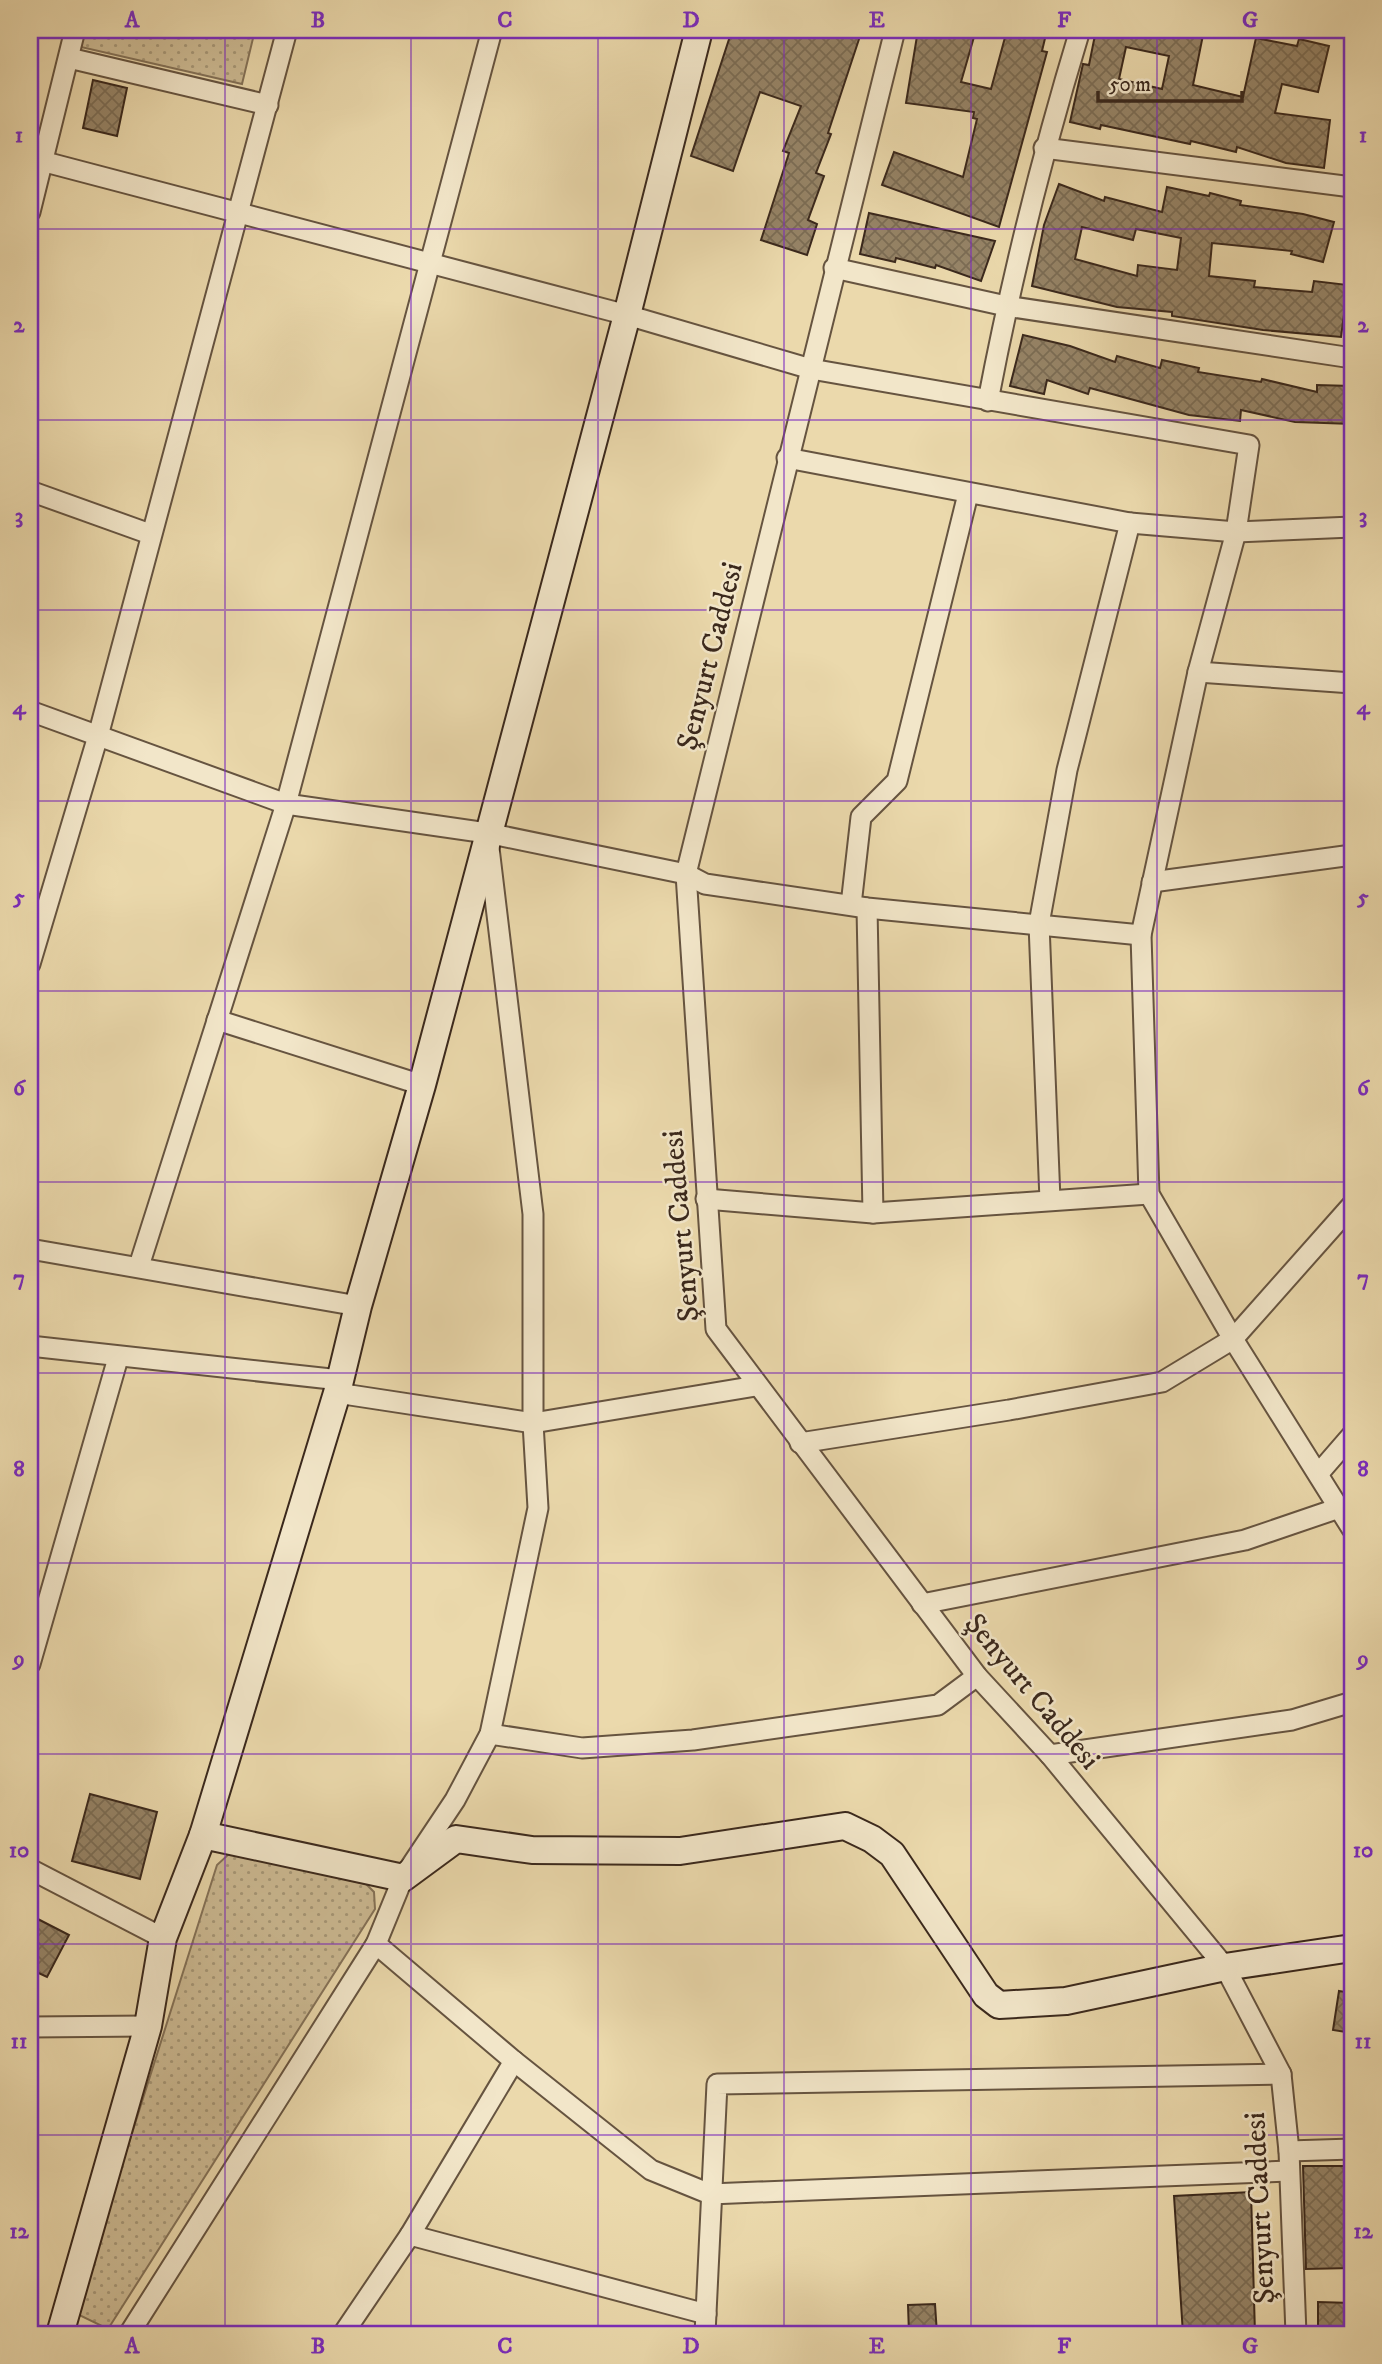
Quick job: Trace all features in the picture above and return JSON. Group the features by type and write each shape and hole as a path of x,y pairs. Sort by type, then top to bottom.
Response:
{"street":[{"path":"30,212 35,159 69,58 75,30"},
{"path":"30,964 36,919 98,736 150,534 240,214 287,30"},
{"path":"139,1266 286,804 432,265 492,30"},
{"path":"60,2334 148,2026 163,1938 203,1835 339,1387 358,1306 422,1085 627,315 699,30"},
{"name":"Şenyurt Caddesi","path":"895,30 787,458 687,874 716,1329 976,1676 1050,1755 1225,1967 1281,2074 1289,2151 1296,2334"},
{"path":"988,401 1006,306 1044,148 1080,30"},
{"path":"69,58 268,105"},
{"path":"1044,148 1352,187"},
{"path":"35,159 627,315 811,369 1249,445 1236,532 1198,672 1141,935 1149,1194 1233,1339 1352,1529"},
{"path":"834,268 1006,306 1352,358"},
{"path":"787,458 1130,523 1236,532 1352,527"},
{"path":"30,491 150,534"},
{"path":"873,1213 859,907 861,817 897,781 968,494"},
{"path":"1050,1200 1039,924 1067,770 1130,523"},
{"path":"1198,672 1352,683"},
{"path":"30,711 286,804 487,833 687,874 705,884 859,907 1141,935"},
{"path":"129,2334 376,1944 403,1878 455,1800 490,1734 538,1508 533,1423 533,1214 487,833"},
{"path":"1152,882 1352,855"},
{"path":"217,1020 422,1085"},
{"path":"706,1199 873,1213 1149,1194"},
{"path":"800,1443 1009,1410 1162,1382 1233,1339 1352,1205"},
{"path":"30,1249 358,1306"},
{"path":"30,1346 339,1387 533,1423 757,1386"},
{"path":"30,1664 118,1358"},
{"path":"1319,1473 1352,1436"},
{"path":"922,1604 1245,1540 1339,1508"},
{"path":"490,1734 582,1748 693,1740 938,1705 976,1676"},
{"path":"1050,1755 1292,1720 1352,1702"},
{"path":"203,1835 403,1878 456,1839 532,1850 680,1851 845,1826 872,1839 892,1854 986,1995 999,2005 1066,2001 1225,1967 1352,1948"},
{"path":"30,1869 163,1938"},
{"path":"376,1944 514,2061 650,2170 710,2194 1289,2171"},
{"path":"30,2027 148,2026"},
{"path":"344,2334 410,2235 514,2061"},
{"path":"705,2334 710,2194 718,2084 1281,2074"},
{"path":"1289,2151 1352,2149"},
{"path":"410,2235 706,2314"}],"shaded area":[{"path":"84,30 255,30 242,84 81,47"},
{"path":"230,1853 366,1884 374,1892 375,1909 108,2329 75,2313 217,1865"}],"building":[{"path":"732,30 862,30 828,133 831,134 816,173 824,176 808,220 817,224 807,255 761,240 789,153 783,151 801,106 760,92 733,171 691,156"},
{"path":"918,30 976,30 961,82 991,89 1007,30 1047,30 1042,51 1047,52 999,227 882,185 894,152 963,177 977,119 973,118 974,112 906,103"},
{"path":"1096,30 1204,30 1193,85 1243,97 1256,38 1297,46 1299,39 1329,46 1318,92 1282,84 1275,113 1330,120 1324,168 1286,163 1237,147 1236,152 1191,141 1190,144 1101,125 1100,129 1070,122 1083,64 1089,65","holes":["1126,47 1169,56 1162,89 1119,79"]},
{"path":"93,80 127,88 117,136 83,128"},
{"path":"1059,184 1104,201 1105,197 1162,212 1167,187 1209,196 1210,193 1241,201 1240,205 1303,214 1334,222 1323,262 1291,254 1292,251 1212,243 1209,276 1255,281 1254,287 1312,292 1314,281 1348,285 1341,337 1263,330 1172,316 1172,312 1117,307 1032,286 1044,225","holes":["1082,227 1133,240 1136,229 1181,238 1177,270 1138,265 1137,276 1075,259"]},
{"path":"869,213 995,241 981,281 936,265 935,268 896,258 895,262 860,254"},
{"path":"1023,335 1070,346 1115,362 1117,356 1160,368 1162,360 1199,368 1198,372 1261,382 1262,379 1317,392 1317,385 1352,386 1352,424 1295,422 1241,410 1240,421 1189,415 1090,388 1088,394 1047,380 1044,394 1010,386"},
{"path":"90,1794 157,1812 140,1879 72,1861"},
{"path":"30,1915 69,1935 47,1977 30,1969"},
{"path":"1339,1991 1352,1993 1352,2033 1333,2030"},
{"path":"1303,2166 1352,2166 1352,2268 1306,2269"},
{"path":"1251,2192 1255,2334 1183,2334 1174,2196"},
{"path":"1318,2302 1352,2303 1352,2334 1318,2334"},
{"path":"935,2304 937,2334 909,2334 908,2305"}]}
